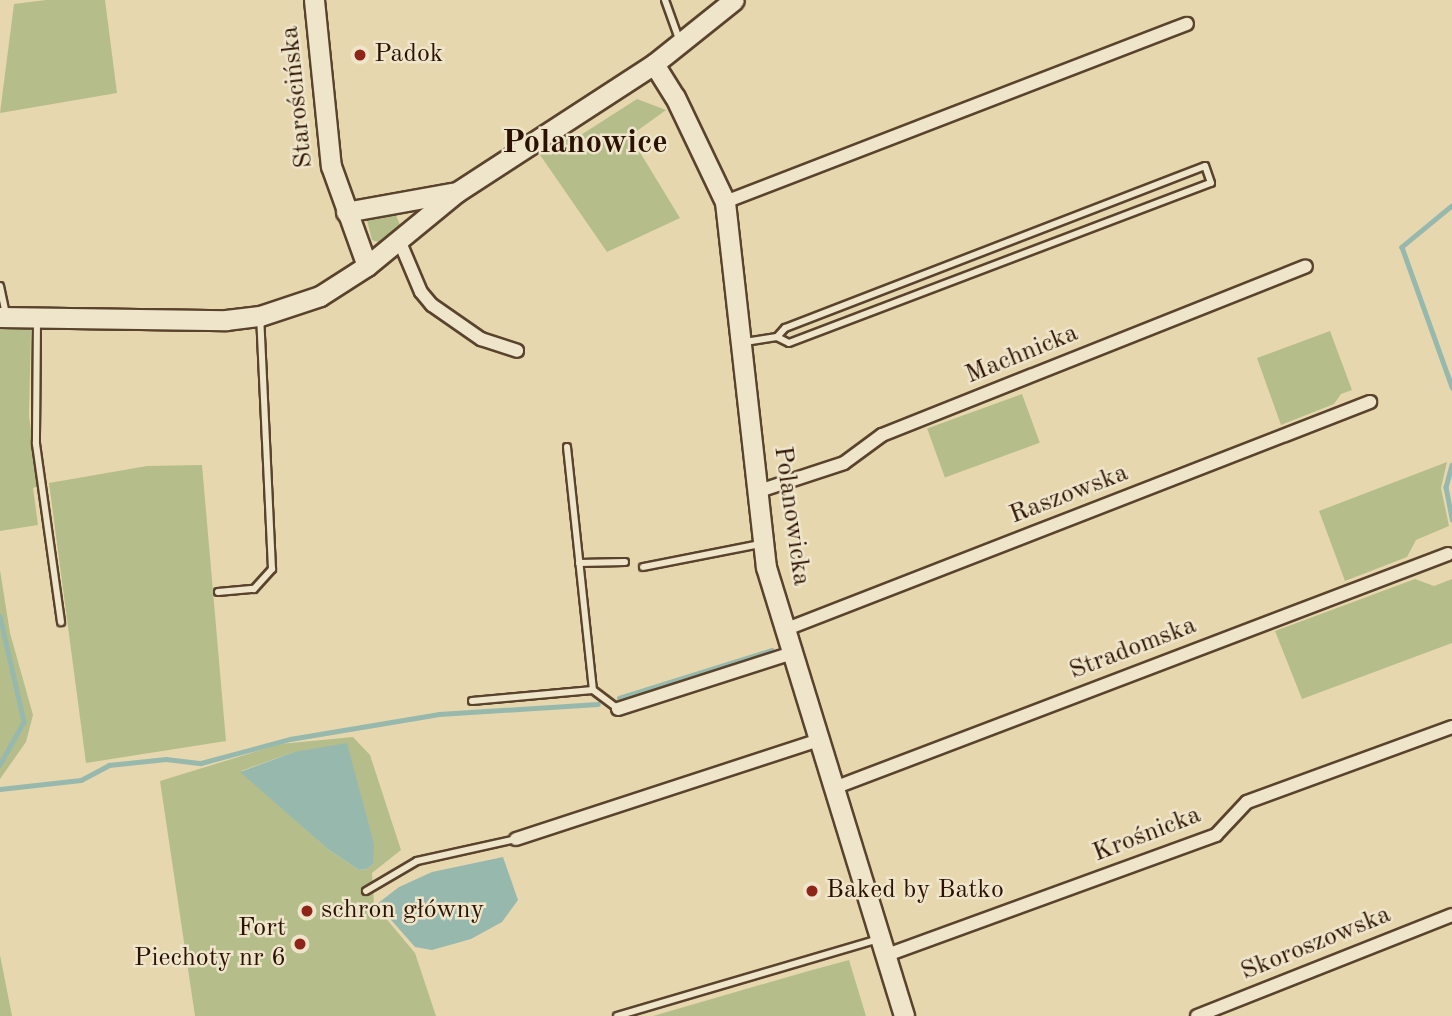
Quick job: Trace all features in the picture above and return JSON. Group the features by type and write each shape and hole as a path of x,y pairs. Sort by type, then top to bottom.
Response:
{"street":[{"name":"Starościńska","path":"314,0 331,166 367,266"},
{"path":"3,316 226,320 260,316 320,296 367,266 457,192 654,64 734,0"},
{"path":"725,202 1187,24"},
{"name":"Polanowicka","path":"654,64 687,119 725,202 760,491 762,543 784,629 904,1016"},
{"path":"346,212 457,192"},
{"path":"399,240 421,292 432,305 481,339 517,351"},
{"name":"Machnicka","path":"760,491 844,463 882,435 1306,266"},
{"name":"Raszowska","path":"784,629 1370,402"},
{"name":"Stradomska","path":"834,788 1448,554"},
{"path":"618,709 792,653"},
{"name":"Krośnicka","path":"882,947 1216,835 1247,802 1452,727"},
{"path":"516,839 818,740"},
{"name":"Skoroszowska","path":"1197,1016 1452,915"}],"lane":[{"path":"665,0 681,44"},
{"path":"743,343 778,337 789,343 1212,183 1205,166 785,328 778,337"},
{"path":"0,286 3,316"},
{"path":"37,315 36,444 61,622"},
{"path":"218,592 254,589 272,569 260,316"},
{"path":"567,447 593,690"},
{"path":"643,567 762,543"},
{"path":"579,563 625,562"},
{"path":"472,701 593,690 618,709"},
{"path":"366,891 417,861 516,839"},
{"path":"617,1016 882,947"}],"green space":[{"path":"46,0 105,0 117,93 0,113 14,4"},
{"path":"637,99 666,110 630,136 680,218 607,252 538,152 567,132 573,140"},
{"path":"395,213 401,227 381,243 372,240 367,220"},
{"path":"23,325 31,329 29,416 39,486 33,488 38,525 0,531 0,327"},
{"path":"1330,331 1352,390 1341,394 1334,404 1281,425 1257,358"},
{"path":"1022,394 1040,443 945,477 927,429"},
{"path":"1447,462 1441,488 1449,526 1416,540 1407,557 1345,581 1319,511"},
{"path":"202,465 226,741 86,763 49,483 147,466"},
{"path":"0,570 10,633 33,715 26,742 0,779"},
{"path":"1415,579 1434,586 1452,579 1452,643 1302,699 1275,631"},
{"path":"353,737 370,755 401,850 372,873 374,904 415,953 436,1016 195,1016 160,781 280,744","holes":["294,752 373,864 367,869 359,870 329,850 241,771"]},
{"path":"0,955 12,1016 0,1016"},
{"path":"849,960 866,1016 653,1016 805,972"}],"water":[{"path":"347,743 374,844 373,864 367,869 359,870 329,850 240,772 294,752"},
{"path":"503,857 518,900 502,922 471,939 432,950 415,947 377,904 399,887 432,872"}],"waterway":[{"path":"1452,206 1402,247 1452,387"},
{"path":"1452,465 1446,487 1452,519"},
{"path":"0,616 24,722 0,765"},
{"path":"619,698 772,650"},
{"path":"0,789 81,780 109,765 166,759 201,763 290,739 439,714 598,704"}],"place":[{"name":"Padok","path":"360,55"},
{"name":"Baked by Batko","path":"812,891"},
{"name":"schron główny","path":"307,911"},
{"name":"Fort Piechoty nr 6","path":"300,944"}],"district":[{"name":"Polanowice","path":"585,144"}]}
